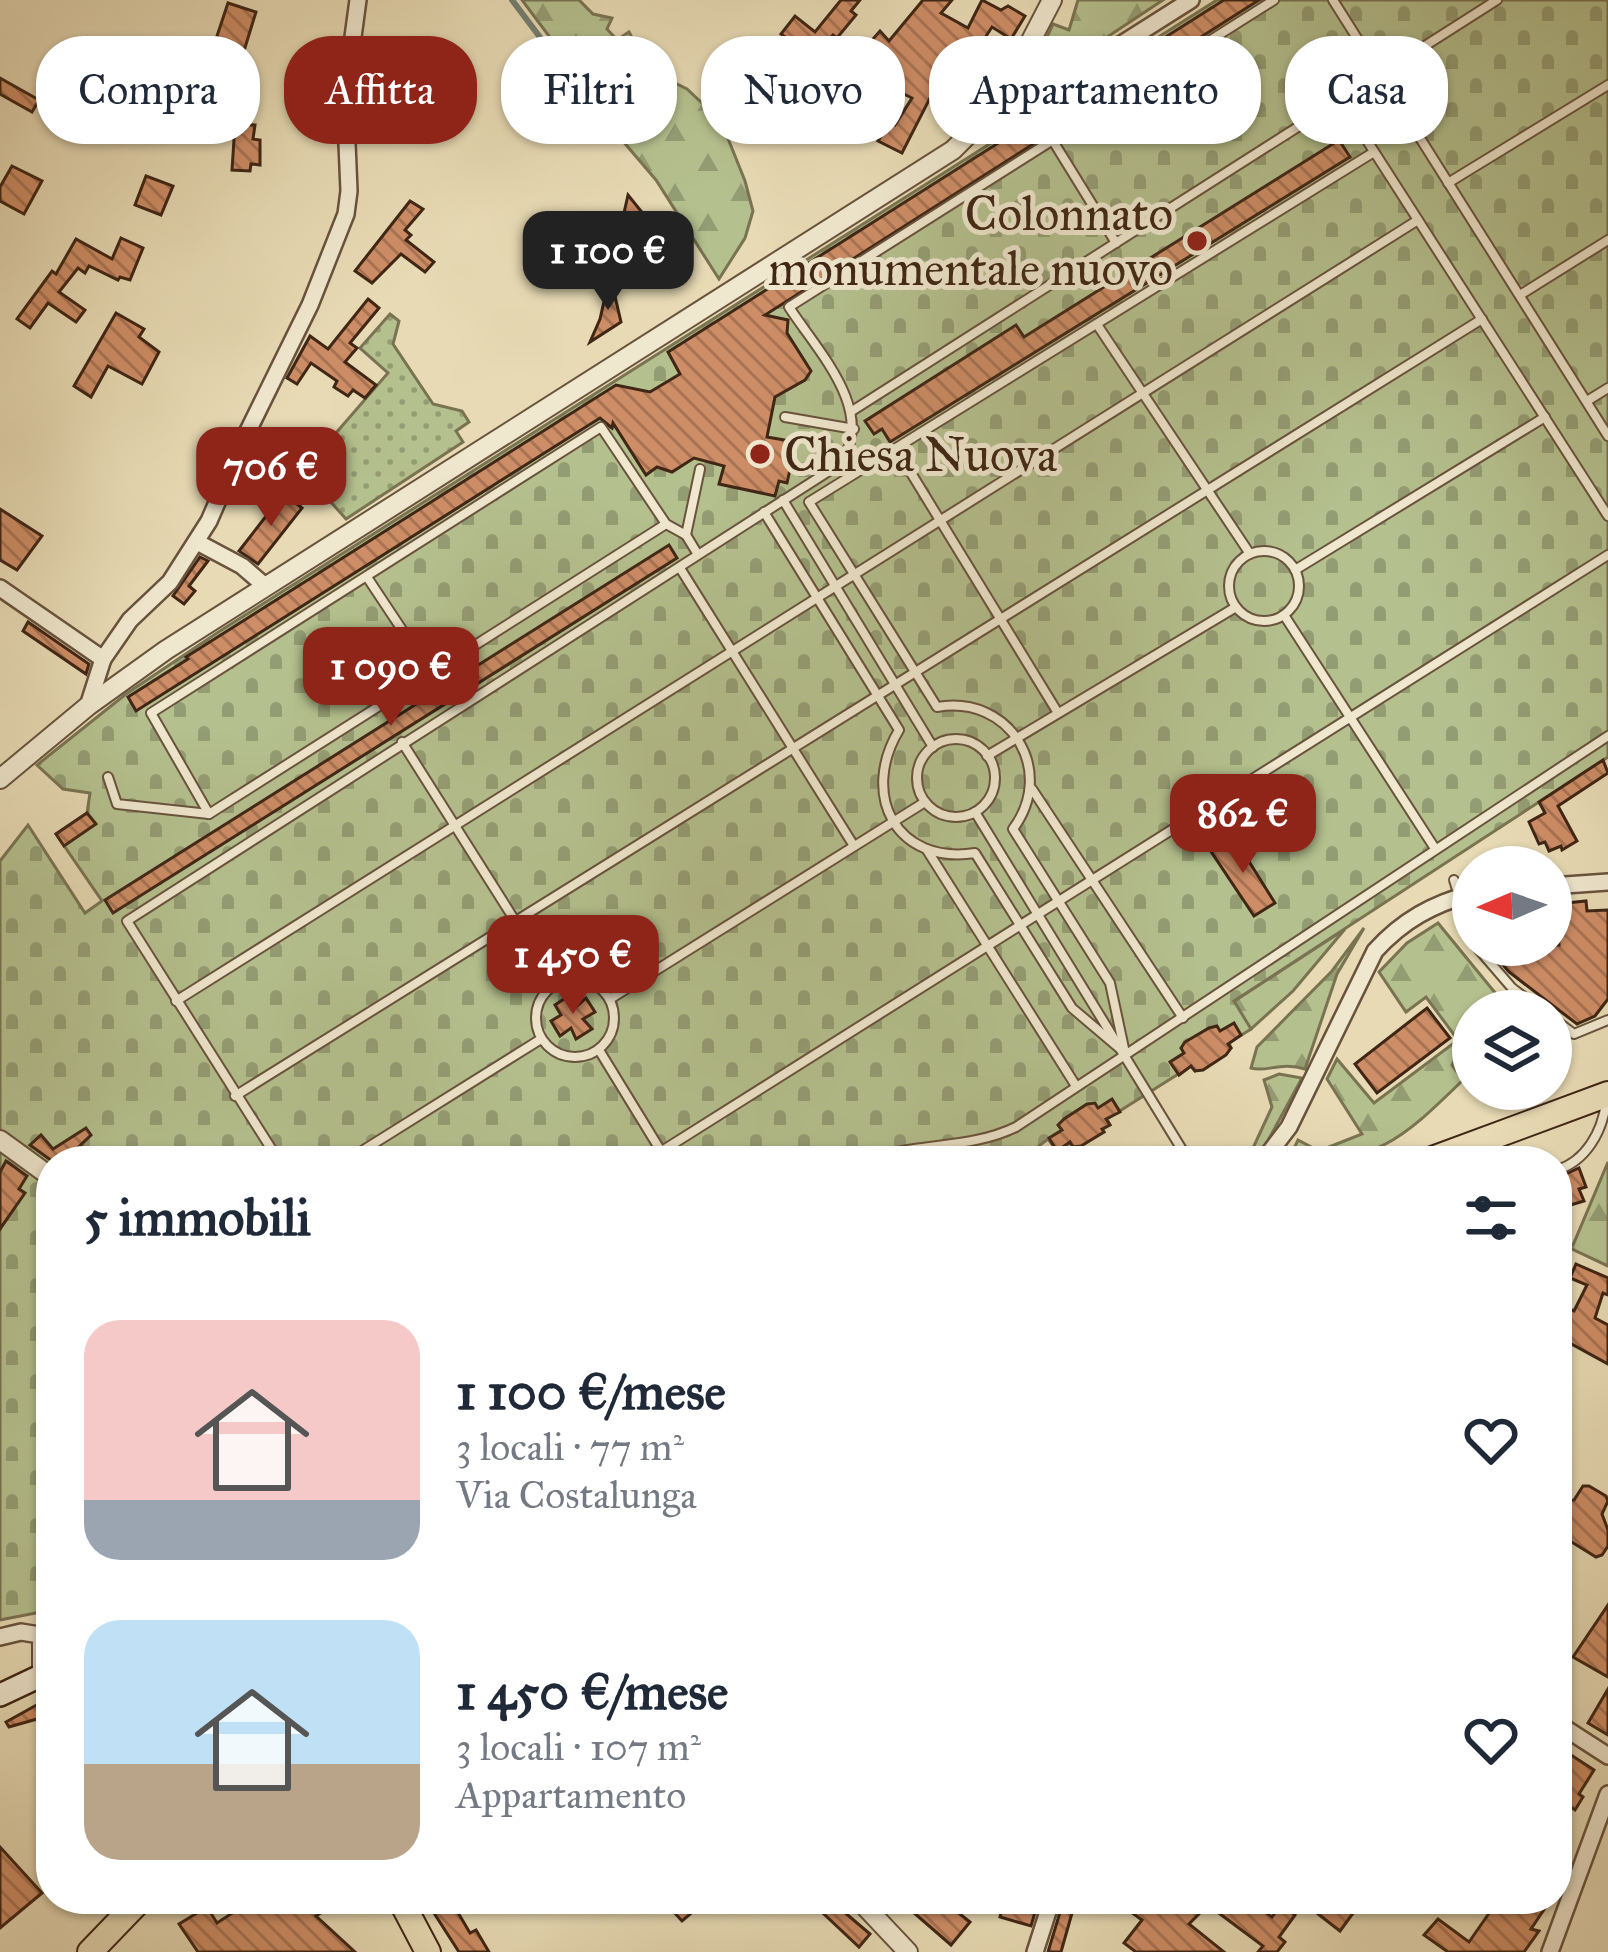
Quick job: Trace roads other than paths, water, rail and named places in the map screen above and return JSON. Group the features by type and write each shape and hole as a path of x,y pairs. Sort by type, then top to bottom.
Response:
{"main road":[{"path":"1466,1146 1608,1092"},
{"path":"0,1695 36,1678"},
{"path":"90,1952 127,1914"},
{"path":"408,1914 428,1952"}],"street":[{"path":"88,706 113,640 170,582 197,542 310,305 346,214 344,96 358,0"},
{"path":"1033,36 1052,0"},
{"path":"1134,36 1191,0"},
{"path":"0,779 88,706 265,586 959,144"},
{"path":"197,542 242,566 265,586"},
{"path":"0,588 104,658"},
{"path":"1572,885 1608,882"},
{"path":"1274,1146 1289,1127 1375,951 1395,929 1435,904 1452,900"},
{"path":"0,1140 36,1166"},
{"path":"0,1637 36,1633"},
{"path":"1572,1733 1608,1756"},
{"path":"1572,1892 1608,1794"},
{"path":"873,1914 908,1952"},
{"path":"1035,1952 1047,1914"},
{"path":"1550,1952 1564,1914"}],"lane":[{"path":"1218,36 1274,0"},
{"path":"1333,0 1356,36"},
{"path":"1441,36 1497,0"},
{"path":"1448,183 1608,85"},
{"path":"853,410 1285,136"},
{"path":"269,1146 128,921 840,464 850,449 853,410 789,307 1048,144"},
{"path":"1055,144 1116,243"},
{"path":"1369,144 1608,516"},
{"path":"1423,144 1608,436"},
{"path":"1125,1053 1109,983 1013,830 1031,787 1028,756 1018,737 982,709 937,707 809,502 1374,152"},
{"path":"176,1001 1418,220"},
{"path":"1520,295 1608,240"},
{"path":"235,1096 1482,319"},
{"path":"1098,326 1250,554"},
{"path":"1587,401 1608,388"},
{"path":"785,417 854,429"},
{"path":"1295,570 1545,417"},
{"path":"209,814 151,713 602,428 667,524 686,535 698,554"},
{"path":"897,449 1058,713"},
{"path":"686,535 700,469"},
{"path":"783,500 933,747"},
{"path":"764,512 899,730 881,768 881,786 893,822 927,850 945,855 975,853 1072,1008 1125,1053"},
{"path":"108,777 117,804 209,814 667,524"},
{"path":"1273,552 1295,570 1298,595 1284,615 1262,622 1236,608 1230,596 1230,577 1250,554 1273,552"},
{"path":"679,1146 1608,555"},
{"path":"680,568 854,847"},
{"path":"367,577 432,675"},
{"path":"987,755 1236,608"},
{"path":"1284,615 1434,848"},
{"path":"918,1146 995,1137 1049,1107 1608,736"},
{"path":"965,740 987,755 993,791 975,812 947,816 925,802 917,774 933,747 965,740"},
{"path":"402,742 554,984"},
{"path":"1031,787 1184,1018"},
{"path":"610,999 925,802"},
{"path":"975,812 1179,1146"},
{"path":"927,850 1076,1085"},
{"path":"1493,966 1515,990"},
{"path":"585,980 610,999 614,1026 599,1050 570,1058 541,1039 538,1004 554,984 585,980"},
{"path":"1572,1033 1608,1020"},
{"path":"370,1146 541,1039"},
{"path":"599,1050 658,1146"},
{"path":"1572,1165 1592,1144 1604,1118 1608,1092"}],"waterway":[{"path":"512,0 539,36"}],"place":[{"name":"Colonnato monumentale nuovo","path":"1197,241"},
{"name":"Chiesa Nuova","path":"760,454"}]}
